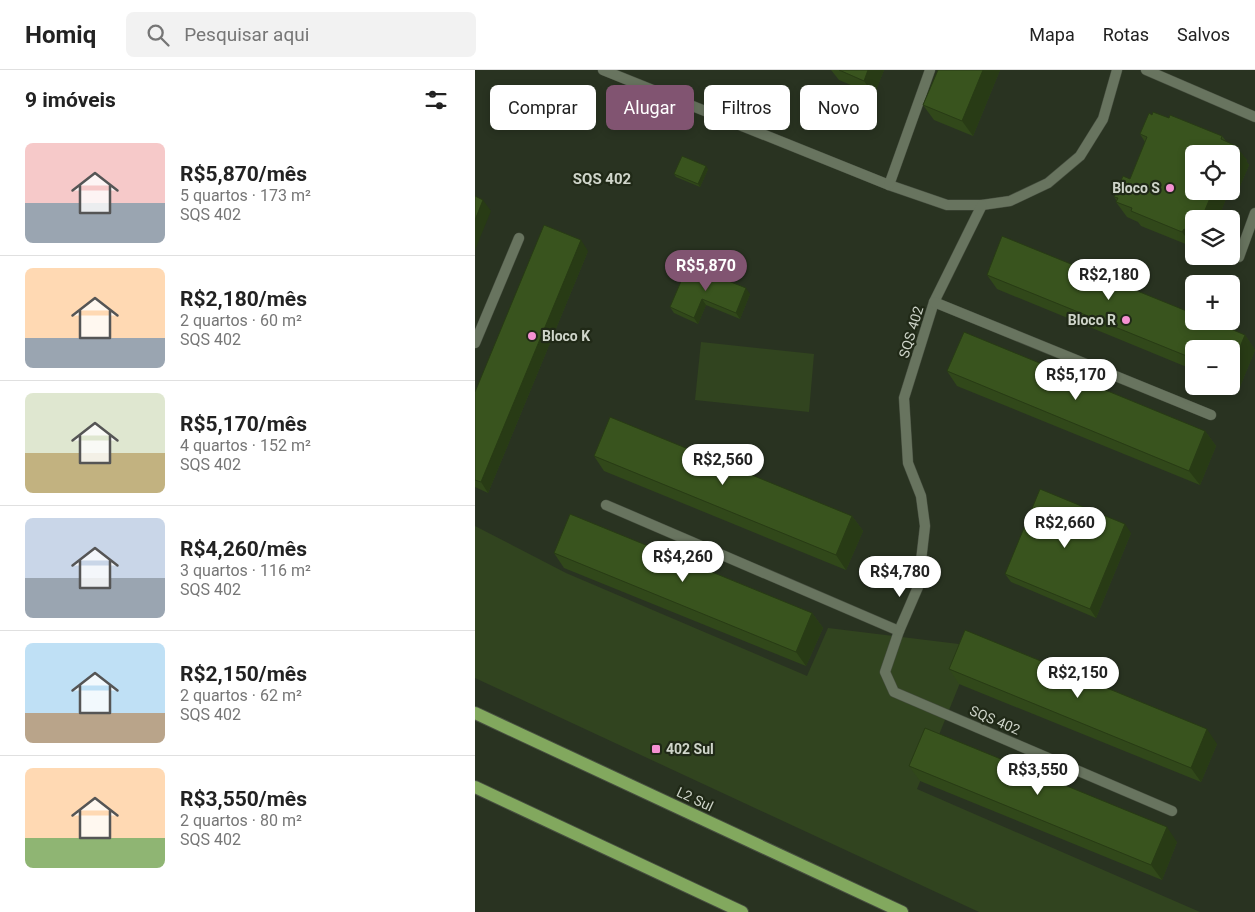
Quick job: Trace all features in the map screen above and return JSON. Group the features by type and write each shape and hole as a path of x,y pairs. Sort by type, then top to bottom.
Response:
{"main road":[{"name":"L2 Sul","path":"475,713 902,912"},
{"path":"475,787 742,912"}],"street":[{"path":"603,70 889,184 947,205 982,206 1010,201 1048,183 1080,156 1103,119 1117,70"},
{"path":"889,184 930,70"},
{"path":"1146,70 1255,117"},
{"name":"SQS 402","path":"982,206 934,302 905,398 908,463 921,496 925,526 918,587 899,631 885,672 894,692 1172,811"},
{"path":"1240,254 1255,213"},
{"path":"475,343 519,238"},
{"name":"SQS 402","path":"934,302 1211,415"},
{"path":"606,505 899,631"}],"green space":[{"path":"701,342 814,354 809,412 695,400"},
{"path":"475,526 566,573 807,676 828,628 975,646 917,789 1200,912 979,912 475,678"}],"building":[{"path":"839,70 868,70 864,81"},
{"path":"938,70 983,70 962,121 923,105"},
{"name":"Bloco S","path":"1153,112 1169,118 1170,115 1222,136 1221,139 1234,145 1185,145 1185,200 1209,200 1205,210 1185,210 1185,230 1182,232 1131,211 1132,208 1116,202 1118,198 1114,197 1123,176 1130,179 1147,137 1140,134 1149,113 1152,115"},
{"path":"682,156 706,166 698,184 674,174"},
{"path":"475,196 483,200 475,220"},
{"name":"Bloco K","path":"544,225 581,240 481,482 475,480 475,392"},
{"name":"Bloco R","path":"1002,236 1185,310 1185,330 1233,330 1245,335 1240,347 1240,340 1185,340 1185,355 987,275"},
{"path":"688,265 746,288 736,313 702,299 694,318 670,307"},
{"path":"964,332 1205,431 1189,471 947,371"},
{"path":"610,417 852,516 836,555 594,456"},
{"path":"1040,489 1125,524 1090,609 1005,574"},
{"path":"570,514 812,613 796,652 554,553"},
{"path":"965,630 1207,729 1191,768 949,669"},
{"path":"925,728 1167,827 1151,865 909,766"}],"place":[{"name":"Bloco S","path":"1170,188"},
{"name":"Bloco R","path":"1126,320"},
{"name":"Bloco K","path":"532,336"},
{"name":"402 Sul","path":"656,749"}],"district":[{"name":"SQS 402","path":"602,179"}]}
